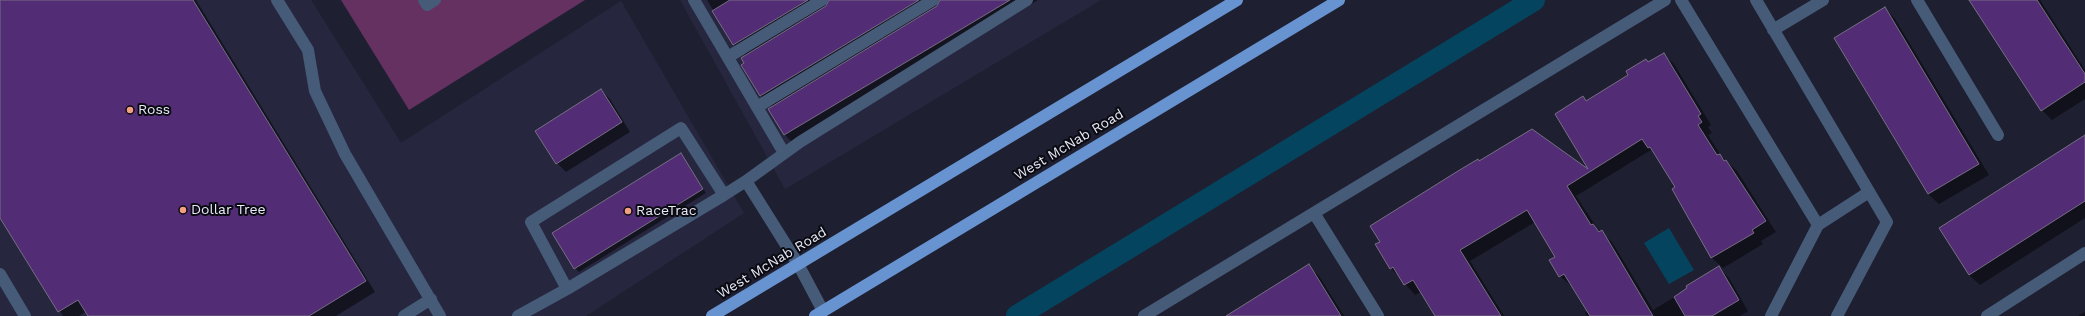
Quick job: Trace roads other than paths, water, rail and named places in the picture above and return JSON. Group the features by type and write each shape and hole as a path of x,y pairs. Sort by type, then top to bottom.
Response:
{"main road":[{"name":"West McNab Road","path":"712,316 1237,0"},
{"name":"West McNab Road","path":"819,313 1339,0"}],"lane":[{"path":"277,0 308,50 315,91 345,154 440,316"},
{"path":"424,0 427,5 434,0"},
{"path":"694,0 784,153"},
{"path":"728,57 822,0"},
{"path":"757,107 933,0"},
{"path":"518,316 567,289 724,195 784,153 1027,0"},
{"path":"1144,316 1665,0"},
{"path":"1681,0 1818,225"},
{"path":"1756,0 1887,222 1836,316"},
{"path":"1773,30 1822,0"},
{"path":"1916,0 1998,135"},
{"path":"567,289 531,222 681,128 724,195"},
{"path":"746,181 798,264 819,313"},
{"path":"1771,316 1818,225 1869,192"},
{"path":"1314,213 1378,316"},
{"path":"1987,316 2085,253"},
{"path":"0,274 26,316"},
{"path":"404,316 431,299"}],"waterway":[{"path":"1017,316 1534,0"}],"place":[{"name":"Ross","path":"130,110"},
{"name":"Dollar Tree","path":"183,210"},
{"name":"RaceTrac","path":"628,211"}]}
